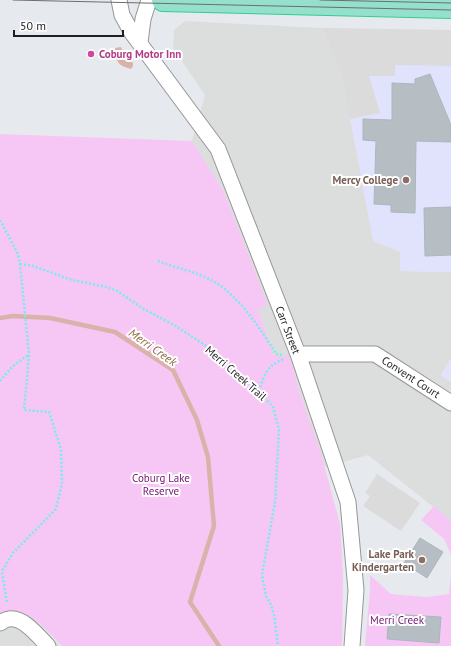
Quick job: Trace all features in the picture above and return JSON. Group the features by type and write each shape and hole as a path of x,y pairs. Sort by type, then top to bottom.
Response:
{"highway":[{"path":"163,0 331,2 451,7"}],"street":[{"name":"Carr Street","path":"119,0 125,23 218,149 348,502 356,590 352,646"},
{"path":"140,42 143,19 149,0"},
{"name":"Convent Court","path":"294,356 375,354 451,403"},
{"path":"4,621 19,620 48,646"}],"path":[{"path":"0,220 18,254 20,264 29,355 24,410 49,412 61,450 62,484 56,509 13,553 2,571 8,611 4,621"},
{"path":"158,261 212,281 221,286 260,328 276,354 294,356"},
{"name":"Merri Creek Trail","path":"20,264 33,266 78,282 107,287 117,291 142,308 174,325 211,350 259,391 273,407 279,430 275,502 262,575 266,596 272,605 278,646"},
{"path":"0,381 12,367 29,355"},
{"path":"259,391 266,370 278,361 294,356"}],"shaded area":[{"path":"185,21 322,28 342,75 400,252 400,271 451,272 451,358 441,375 451,382 451,521 368,455 325,467 300,394 289,356 274,356 258,309 268,305 223,190 192,141 205,95 173,48 174,30"},
{"name":"Mercy College","path":"322,28 451,30 451,272 400,271 400,252 373,241 342,75"},
{"path":"322,28 451,30 451,66 395,65 395,76 369,76 380,113 350,119 342,75"},
{"path":"121,47 125,57 133,63 131,69 123,66 117,60 115,48"},
{"path":"451,358 451,382 441,375"},
{"path":"377,474 420,503 401,531 363,506 370,496 365,493"},
{"path":"8,611 29,616 60,646 0,646 0,615"}],"green space":[{"name":"Coburg Lake Reserve","path":"0,134 192,141 223,190 268,305 258,309 274,356 289,355 300,394 321,453 340,524 343,575 342,646 62,646 39,623 29,616 8,611 0,615"},
{"path":"434,506 451,521 451,555 444,539 421,520"},
{"name":"Merri Creek","path":"451,573 451,646 365,646 370,575 391,594 427,597 449,594"}],"building":[{"path":"430,74 451,125 451,142 416,141 415,213 391,212 391,205 374,204 376,141 363,140 363,119 392,120 392,83 415,84 415,79"},
{"path":"451,207 451,255 425,256 424,208"},
{"path":"420,538 443,552 427,578 404,563"},
{"path":"389,614 441,617 439,643 387,639"}],"waterway":[{"name":"Merri Creek","path":"0,318 13,316 50,318 115,332 173,370 197,420 208,457 214,526 190,602 219,646"}],"tram line":[{"path":"13,0 451,10"},
{"path":"320,0 451,3"}],"place":[{"name":"Coburg Motor Inn","path":"91,54"},
{"name":"Mercy College","path":"406,180"},
{"name":"Lake Park Kindergarten","path":"422,560"}]}
